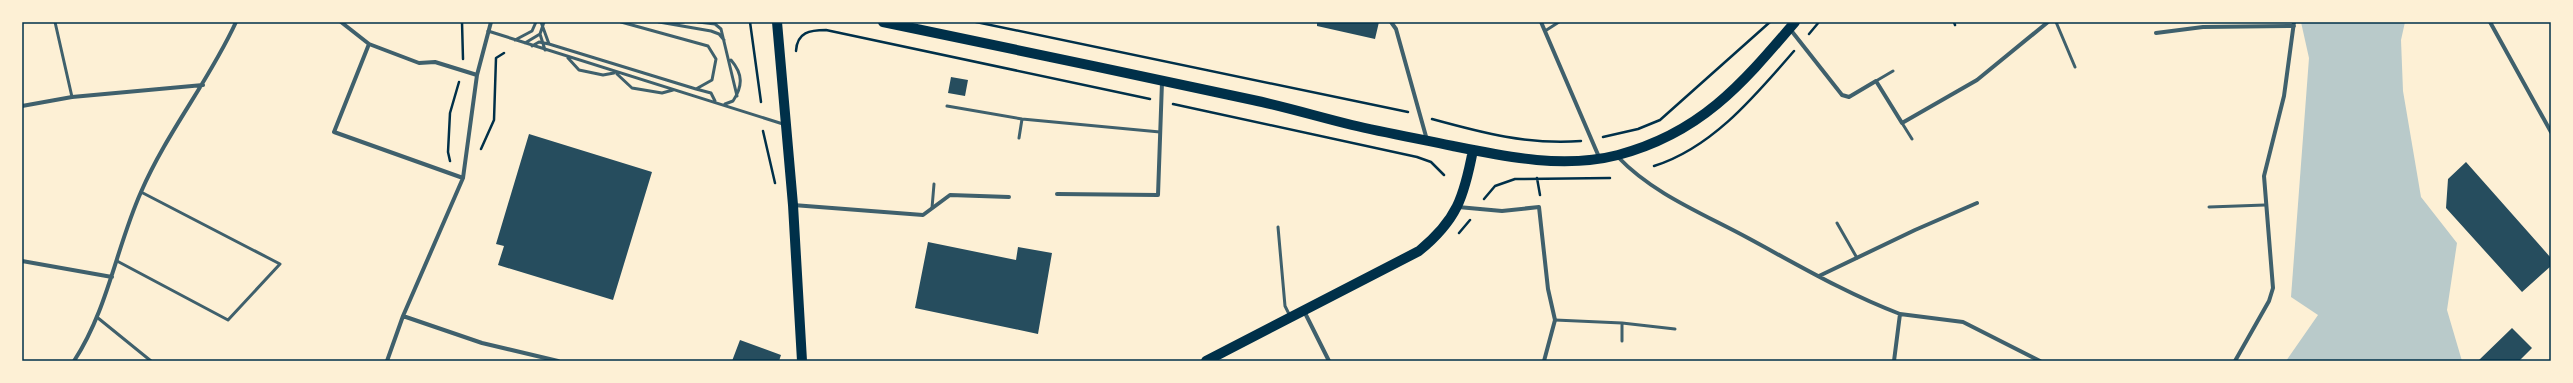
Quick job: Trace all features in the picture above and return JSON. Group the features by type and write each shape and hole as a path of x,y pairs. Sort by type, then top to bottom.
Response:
{"main road":[{"path":"777,22 793,205 802,361"},
{"path":"884,22 1162,82 1254,100 1354,126 1473,150 1556,161 1600,158 1617,155 1671,134 1709,111 1730,94 1752,72 1792,25"},
{"path":"1206,361 1419,251 1443,230 1458,207 1465,187 1473,150"}],"street":[{"path":"74,361 98,318 141,192 164,147 203,84 236,22"},
{"path":"341,22 369,44 419,63 434,62 477,75"},
{"path":"387,361 403,316 463,178 477,75 491,22"},
{"path":"1391,22 1396,29 1427,141"},
{"path":"1541,22 1590,139 1600,158"},
{"path":"1792,25 1801,43 1842,95 1849,97 1876,81 1902,123 1977,80 2048,22"},
{"path":"2490,22 2551,132"},
{"path":"2156,33 2203,27 2294,24 2284,96 2264,176 2265,205 2273,288 2270,301 2235,361"},
{"path":"369,44 334,132 463,178"},
{"path":"1057,194 1158,195 1162,82"},
{"path":"22,106 72,97 203,84"},
{"path":"1617,155 1633,172 1651,186 1858,298 1900,314 1963,322 2040,361"},
{"path":"793,205 923,215 950,195 1009,197"},
{"path":"1819,276 1977,203"},
{"path":"1458,207 1502,211 1539,207 1548,289 1555,320 1544,361"},
{"path":"22,261 112,277"},
{"path":"1304,311 1329,361"},
{"path":"1894,361 1900,314"},
{"path":"403,316 482,343 558,361"}],"lane":[{"path":"55,22 72,97"},
{"path":"515,40 532,31 536,22"},
{"path":"541,22 549,44"},
{"path":"525,43 540,34 544,22"},
{"path":"620,22 708,46 716,59 712,80 696,89"},
{"path":"659,22 711,31 718,34 725,41"},
{"path":"664,23 684,22"},
{"path":"698,22 715,24 721,29 730,59 737,96"},
{"path":"1545,31 1559,22"},
{"path":"2056,22 2075,67"},
{"path":"488,31 616,73 726,104 787,125"},
{"path":"540,34 545,50"},
{"path":"532,46 539,42 549,44 711,93 715,101"},
{"path":"566,57 578,70 603,75 616,73"},
{"path":"726,104 733,101 737,96 741,85 738,69 730,59"},
{"path":"1876,81 1893,70"},
{"path":"616,73 632,88 662,93 675,90"},
{"path":"947,106 1022,119 1160,132"},
{"path":"1019,138 1022,119"},
{"path":"1902,123 1912,139"},
{"path":"932,208 934,184"},
{"path":"117,261 228,320 280,264 141,192"},
{"path":"2209,208 2265,205"},
{"path":"1837,223 1857,258"},
{"path":"1278,227 1285,306 1290,318"},
{"path":"98,318 151,361"},
{"path":"1555,320 1622,323 1675,329"},
{"path":"1622,323 1622,341"}],"path":[{"path":"451,167 448,152 450,114 458,91 464,50 462,22"},
{"path":"750,22 761,102"},
{"path":"976,22 1420,115 1506,138 1550,143 1590,139 1638,129 1660,120 1770,22"},
{"path":"1801,43 1819,22"},
{"path":"802,36 810,30 840,32 1161,101 1417,157 1431,162 1444,175"},
{"path":"481,149 494,120 496,58 504,53"},
{"path":"1537,178 1539,207"},
{"path":"1494,186 1516,179 1610,178"}],"shaded area":[{"path":"2301,22 2405,22 2401,40 2403,91 2421,197 2457,243 2447,310 2462,361 2286,361 2318,315 2291,297 2309,58"}],"building":[{"path":"1317,22 1379,22 1375,39 1317,26"},
{"path":"951,77 968,80 965,96 948,93"},
{"path":"529,134 652,172 613,300 498,265 504,246 496,244"},
{"path":"2466,162 2551,258 2551,266 2522,292 2446,208 2448,179"},
{"path":"928,242 1016,260 1018,247 1052,253 1038,334 915,308"},
{"path":"2512,328 2532,348 2519,361 2478,361"},
{"path":"740,340 781,355 779,361 732,361"}]}
